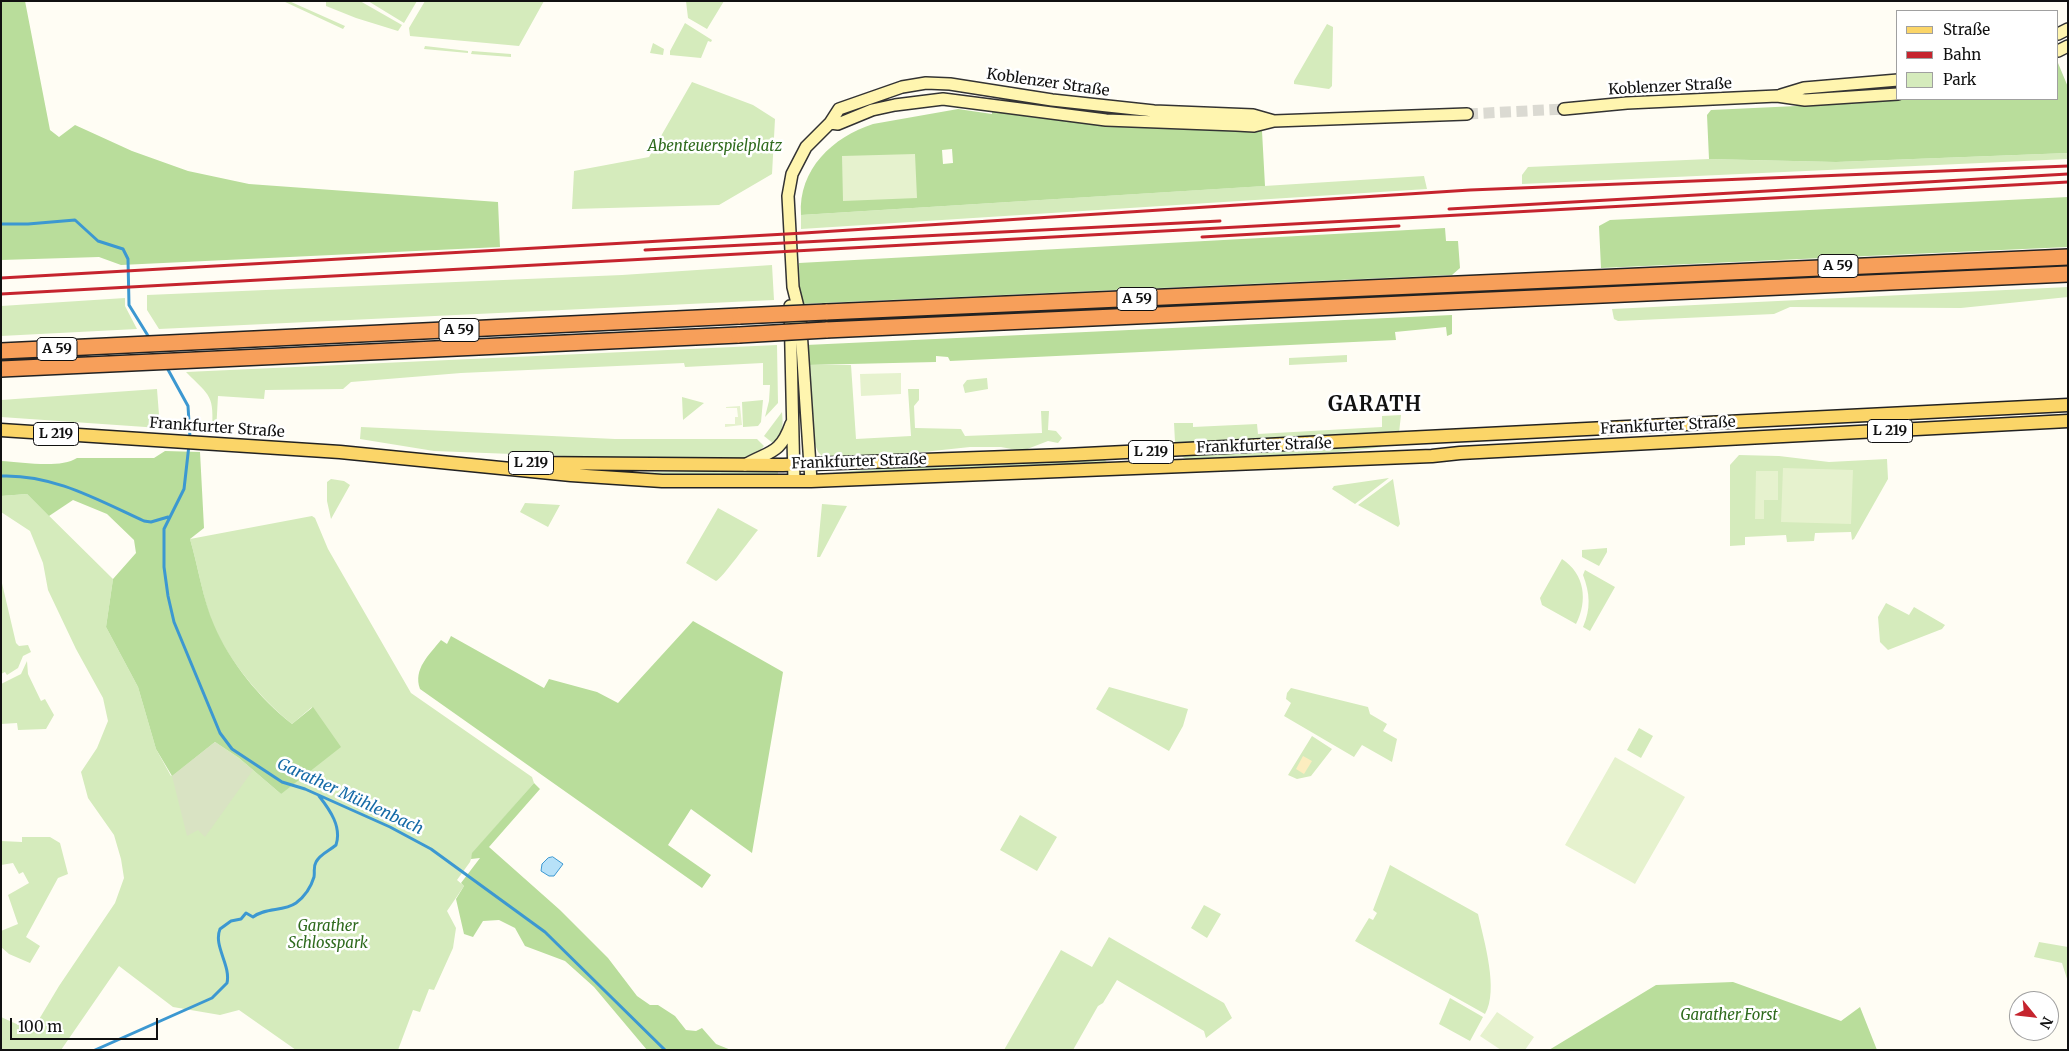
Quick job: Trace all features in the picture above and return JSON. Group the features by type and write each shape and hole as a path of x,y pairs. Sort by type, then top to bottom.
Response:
{"highway":[{"name":"A 59","path":"1,351 2068,257"},
{"name":"A 59","path":"1,369 186,362 826,330 2068,274"}],"main road":[{"name":"Koblenzer Straße","path":"1777,96 1804,88 1896,80"},
{"name":"Koblenzer Straße","path":"811,481 800,315 793,287 788,196 792,174 806,147 830,123 839,109 902,87 926,83 963,86 1052,100 1154,111 1253,115 1274,121"},
{"name":"Koblenzer Straße","path":"1564,109 1627,103 1777,96 1805,100 1896,94"},
{"name":"Koblenzer Straße","path":"830,123 838,124 872,110 895,104 943,99 1106,120 1254,126 1274,121 1467,114"},
{"name":"Koblenzer Straße","path":"793,287 789,314 795,464 794,481"},
{"name":"Frankfurter Straße","path":"431,461 745,465 810,464 1176,451 2068,405"},
{"path":"745,465 770,454 784,439 793,420"},
{"name":"Frankfurter Straße","path":"1,430 340,452 630,480 811,481 1432,456 1460,453 2068,422"}],"green space":[{"path":"1,1 25,1 50,130 59,137 75,125 132,151 188,171 249,184 498,202 500,247 121,265 99,257 1,260"},
{"path":"283,1 289,1 345,26 343,29"},
{"path":"326,1 360,1 402,25 398,31 356,18 326,6"},
{"path":"368,1 417,1 404,23"},
{"path":"425,1 544,1 519,46 410,36 409,28"},
{"path":"686,1 724,1 707,29 688,18"},
{"path":"685,23 712,40 711,42 708,41 701,58 670,55 670,51"},
{"path":"1327,24 1333,27 1332,86 1329,89 1294,84 1294,81"},
{"path":"653,43 664,49 663,55 650,53"},
{"path":"425,46 468,51 468,53 424,49"},
{"path":"472,51 511,54 511,57 471,54"},
{"path":"2059,65 2068,87 2068,153 1836,162 1709,159 1707,115 1711,110 1896,100 2059,100"},
{"name":"Abenteuerspielplatz","path":"692,82 753,105 775,119 772,174 719,205 572,209 574,171 649,157"},
{"path":"958,109 992,114 992,111 1059,120 1127,126 1194,130 1262,131 1265,186 801,215 805,183 821,157 844,137 873,124","holes":["952,149 953,163 943,164 942,150"]},
{"path":"2068,153 2068,159 1522,184 1522,175 1528,167 1709,159 1836,162"},
{"path":"915,154 917,198 843,201 842,156"},
{"path":"1424,176 1427,189 801,229 801,215"},
{"path":"2068,197 2068,247 1601,268 1599,226 1610,220"},
{"path":"1445,228 1446,241 1458,241 1460,268 1452,275 800,304 799,263"},
{"path":"772,265 774,300 159,329 147,310 147,295 622,275"},
{"path":"2068,287 2068,297 1961,308 1790,307 1774,314 1618,321 1614,319 1612,309"},
{"path":"125,298 125,306 137,329 1,336 1,306"},
{"path":"1452,315 1452,334 1447,336 1446,327 1395,332 1396,340 950,361 948,357 936,356 936,362 807,365 806,345"},
{"path":"777,345 778,403 765,417 770,385 763,385 763,363 685,367 684,363 461,373 351,382 343,389 265,390 264,399 218,396 216,432 212,432 212,411 209,398 206,392 186,372"},
{"path":"1347,355 1347,362 1289,365 1289,358"},
{"path":"807,365 851,365 856,439 911,436 908,389 919,389 919,400 914,406 915,428 961,429 965,436 1042,433 1041,411 1049,411 1048,430 1056,431 1062,438 1058,443 1048,441 1022,451 1001,447 970,447 867,458 822,456 814,442"},
{"path":"901,373 901,394 861,396 860,374"},
{"path":"987,378 988,389 965,393 963,385 967,380"},
{"path":"157,389 160,428 1,417 1,400"},
{"path":"682,397 704,403 683,420"},
{"path":"763,400 761,422 758,426 743,427 742,402"},
{"path":"740,406 742,425 725,427 725,424 735,424 735,417 738,417 737,408 726,407"},
{"path":"782,412 782,429 780,436 774,444 764,436"},
{"path":"1401,415 1399,433 1177,444 1175,442 1174,423 1193,423 1193,427 1257,424 1258,434 1382,427 1382,416"},
{"path":"361,427 615,439 757,439 764,446 757,454 744,458 616,458 434,451 360,439"},
{"path":"1383,447 1312,455 1189,461 1181,456"},
{"path":"165,451 200,452 204,528 190,539 210,615 220,639 247,679 280,714 292,724 313,707 341,747 281,794 239,758 215,742 172,776 156,749 138,687 106,627 113,579 136,553 134,540 107,514 73,500 49,516 27,494 1,496 1,461 51,464 77,458 154,458"},
{"path":"1739,455 1779,456 1829,462 1887,459 1888,479 1852,540 1851,532 1815,533 1814,541 1787,542 1786,535 1745,537 1745,545 1730,546 1730,465","holes":["1778,471 1778,499 1764,500"]},
{"path":"1104,459 1109,464 831,473 895,467"},
{"path":"1783,468 1853,470 1851,524 1781,522"},
{"path":"778,469 778,474 656,476 620,473"},
{"path":"1756,471 1778,471 1778,500 1764,500 1764,519 1755,519"},
{"path":"1389,478 1355,504 1332,489 1334,486"},
{"path":"331,479 344,481 350,485 331,519 327,501 327,482"},
{"path":"1393,479 1400,524 1398,527 1358,505"},
{"name":"Garather Schlosspark","path":"27,494 113,579 106,627 138,687 156,749 171,776 215,742 239,758 281,794 312,707 292,724 258,692 237,666 213,625 190,539 312,516 315,518 328,549 411,693 532,777 534,783 473,853 470,862 457,880 464,886 447,911 456,928 453,948 434,990 429,989 420,1012 413,1010 398,1050 296,1050 239,1010 220,1015 173,1007 119,966 61,1050 1,1050 1,1017 32,1031 59,986 115,903 124,878 114,835 88,798 81,772 97,748 108,721 103,698 76,649 48,590 43,563 30,531 1,512 1,496"},
{"path":"525,503 560,505 548,527 520,512"},
{"path":"822,504 847,506 820,557 817,557"},
{"path":"718,508 758,530 716,581 686,563"},
{"path":"1607,548 1607,552 1599,566 1582,557 1582,550"},
{"path":"1562,559 1576,572 1582,588 1582,606 1576,624 1542,605 1540,598"},
{"path":"1585,570 1615,587 1590,631 1583,627 1589,601 1583,575"},
{"path":"1,579 16,643 19,646 28,645 31,652 23,656 18,668 7,675 5,672 1,674"},
{"path":"1886,603 1909,615 1914,607 1945,625 1942,629 1888,650 1880,642 1878,617"},
{"path":"693,621 783,672 752,853 691,809 668,845 711,875 702,888 420,689 418,682 420,669 427,657 441,640 447,644 451,636 544,688 549,679 597,692 618,703"},
{"path":"27,661 28,674 41,701 45,699 54,715 46,729 18,730 17,723 1,724 1,684 21,674"},
{"path":"1109,687 1188,709 1183,726 1169,751 1096,709"},
{"path":"1291,688 1368,707 1370,714 1387,724 1383,731 1397,739 1392,762 1362,745 1354,757 1284,716 1291,703 1286,699 1287,693"},
{"path":"1639,728 1653,736 1641,758 1627,750"},
{"path":"1312,736 1332,749 1311,776 1297,779 1288,775"},
{"path":"215,742 253,770 205,837 198,830 187,836 172,776"},
{"path":"1615,757 1685,797 1635,884 1565,845"},
{"path":"534,783 540,789 489,847 560,910 608,958 637,996 650,1005 658,1005 675,1016 686,1030 696,1031 702,1028 716,1044 731,1050 647,1050 594,987 565,961 525,946 515,928 499,920 483,921 473,937 464,934 456,899 464,886 461,883 480,858 471,859 472,853"},
{"path":"1020,815 1057,837 1037,871 1000,850"},
{"path":"22,837 50,837 60,843 68,874 58,878 26,937 40,946 30,963 9,954 1,947 1,931 18,924 8,895 29,883 23,872 19,874 13,863 1,865 1,841 22,842"},
{"path":"1390,865 1478,914 1487,951 1491,979 1489,1004 1485,1014 1355,941 1369,918 1373,920 1377,913 1373,910"},
{"path":"1204,905 1221,914 1207,938 1191,928"},
{"path":"1109,937 1224,1003 1232,1018 1206,1038 1204,1031 1117,980 1103,1003 1098,1006 1073,1050 1004,1050 1061,950 1092,967"},
{"path":"2039,942 2068,947 2068,982 2062,963 2034,957"},
{"name":"Garather Forst","path":"1733,982 1841,1021 1860,1007 1877,1050 1549,1050 1656,985"},
{"path":"1450,998 1483,1017 1470,1041 1439,1024"},
{"path":"1497,1012 1534,1037 1525,1050 1501,1050 1480,1036"}],"sand":[{"path":"1303,756 1312,761 1304,774 1296,769"}],"water":[{"path":"553,857 563,864 554,876 549,876 541,871 542,864 548,858"}],"waterway":[{"name":"Garather Mühlenbach","path":"1,224 75,220 98,241 123,249 128,259 129,305 150,339"},
{"name":"Garather Mühlenbach","path":"166,366 188,406 190,438"},
{"name":"Garather Mühlenbach","path":"189,445 184,489 164,529 164,567 168,596 174,622 220,733 232,749 282,782 305,789 390,827 431,849 545,932 665,1050"},
{"path":"1,476 20,476 57,484 92,497 144,521 151,522 168,517"},
{"path":"95,1050 212,998 227,983 227,969 220,949 218,935 220,929 231,921 241,919 246,913 253,917 263,912 286,908 296,903 311,884 318,859 336,845 337,832 334,819 319,796"}],"tunnel":[{"path":"1467,114 1564,109"}],"railway":[{"path":"1,278 804,233 1470,190 2068,166"},
{"path":"1449,209 2068,174"},
{"path":"1,294 2068,182"},
{"path":"645,250 1220,221"},
{"path":"1202,237 1399,226"}],"district":[{"name":"GARATH","path":"1375,405"}]}
